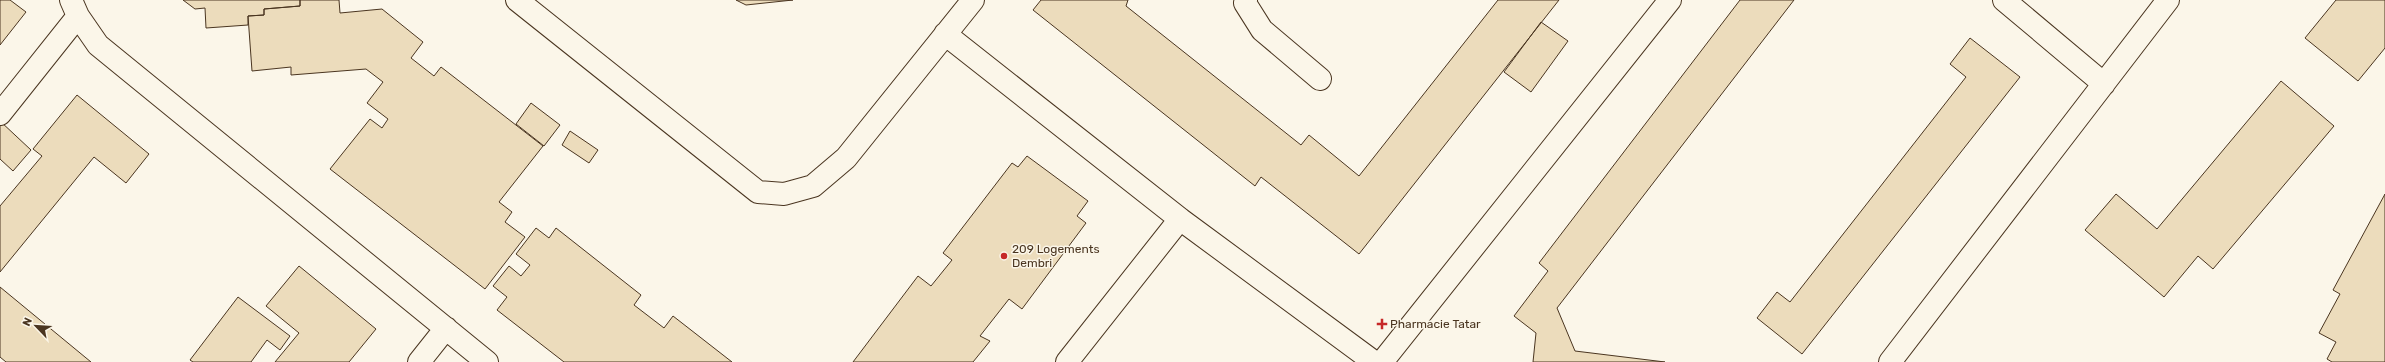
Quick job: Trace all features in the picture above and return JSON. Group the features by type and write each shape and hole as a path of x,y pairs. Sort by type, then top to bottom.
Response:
{"street":[{"path":"517,0 758,192 784,194 814,186 846,158 973,0"},
{"path":"1246,0 1245,3 1262,30 1320,79"},
{"path":"1382,362 1670,0"},
{"path":"2004,0 2104,84"},
{"path":"1890,362 2168,0"},
{"path":"0,114 75,8 98,44 488,362"},
{"path":"945,34 1180,219 1374,362"},
{"path":"1067,362 1180,219"},
{"path":"419,362 446,328"}],"building":[{"path":"0,0 10,0 26,12 0,45"},
{"path":"183,0 300,0 300,6 264,9 264,15 248,16 248,25 206,28 205,8 195,9"},
{"path":"300,0 339,0 340,13 382,9 423,42 411,58 434,76 441,67 543,146 499,202 512,212 505,222 525,237 485,289 330,169 370,119 382,128 388,119 367,103 383,82 366,69 291,75 291,67 252,71 248,16 264,15 264,9 300,6"},
{"path":"736,0 793,0 746,5"},
{"path":"1041,0 1128,0 1126,6 1301,145 1309,135 1359,176 1498,0 1559,0 1359,254 1261,177 1255,186 1033,10"},
{"path":"1740,0 1794,0 1557,308 1575,351 1665,362 1533,362 1536,333 1514,316 1548,271 1539,263"},
{"path":"2336,0 2385,0 2385,48 2358,81 2305,38"},
{"path":"1541,22 1568,41 1531,92 1504,72"},
{"path":"1970,38 2020,77 1802,354 1757,318 1777,292 1790,302 1966,77 1950,64"},
{"path":"2281,81 2334,126 2213,269 2198,256 2164,297 2085,230 2116,194 2157,229"},
{"path":"77,95 149,154 126,183 94,157 0,272 0,206 42,156 33,149"},
{"path":"531,103 560,125 544,146 516,124"},
{"path":"0,121 31,150 13,171 0,159"},
{"path":"570,131 598,150 589,163 562,145"},
{"name":"209 Logements Dembri","path":"1027,156 1088,201 1077,216 1086,223 1022,309 1009,299 980,336 990,341 973,362 853,362 918,276 931,286 952,260 943,253 1012,163 1018,167"},
{"path":"2385,194 2385,362 2332,362 2327,359 2336,342 2319,333 2340,294 2333,290"},
{"path":"536,228 549,238 556,228 641,295 634,305 664,328 673,316 732,362 564,362 497,310 507,297 493,286 509,266 521,276 530,265 516,254"},
{"path":"299,266 376,329 349,362 275,362 299,333 266,306"},
{"path":"0,287 91,362 6,362 0,357"},
{"path":"238,297 290,336 280,350 267,340 251,362 193,362 190,360"}],"place":[{"name":"209 Logements Dembri","path":"1004,256"},
{"name":"Pharmacie Tatar","path":"1382,324"}]}
